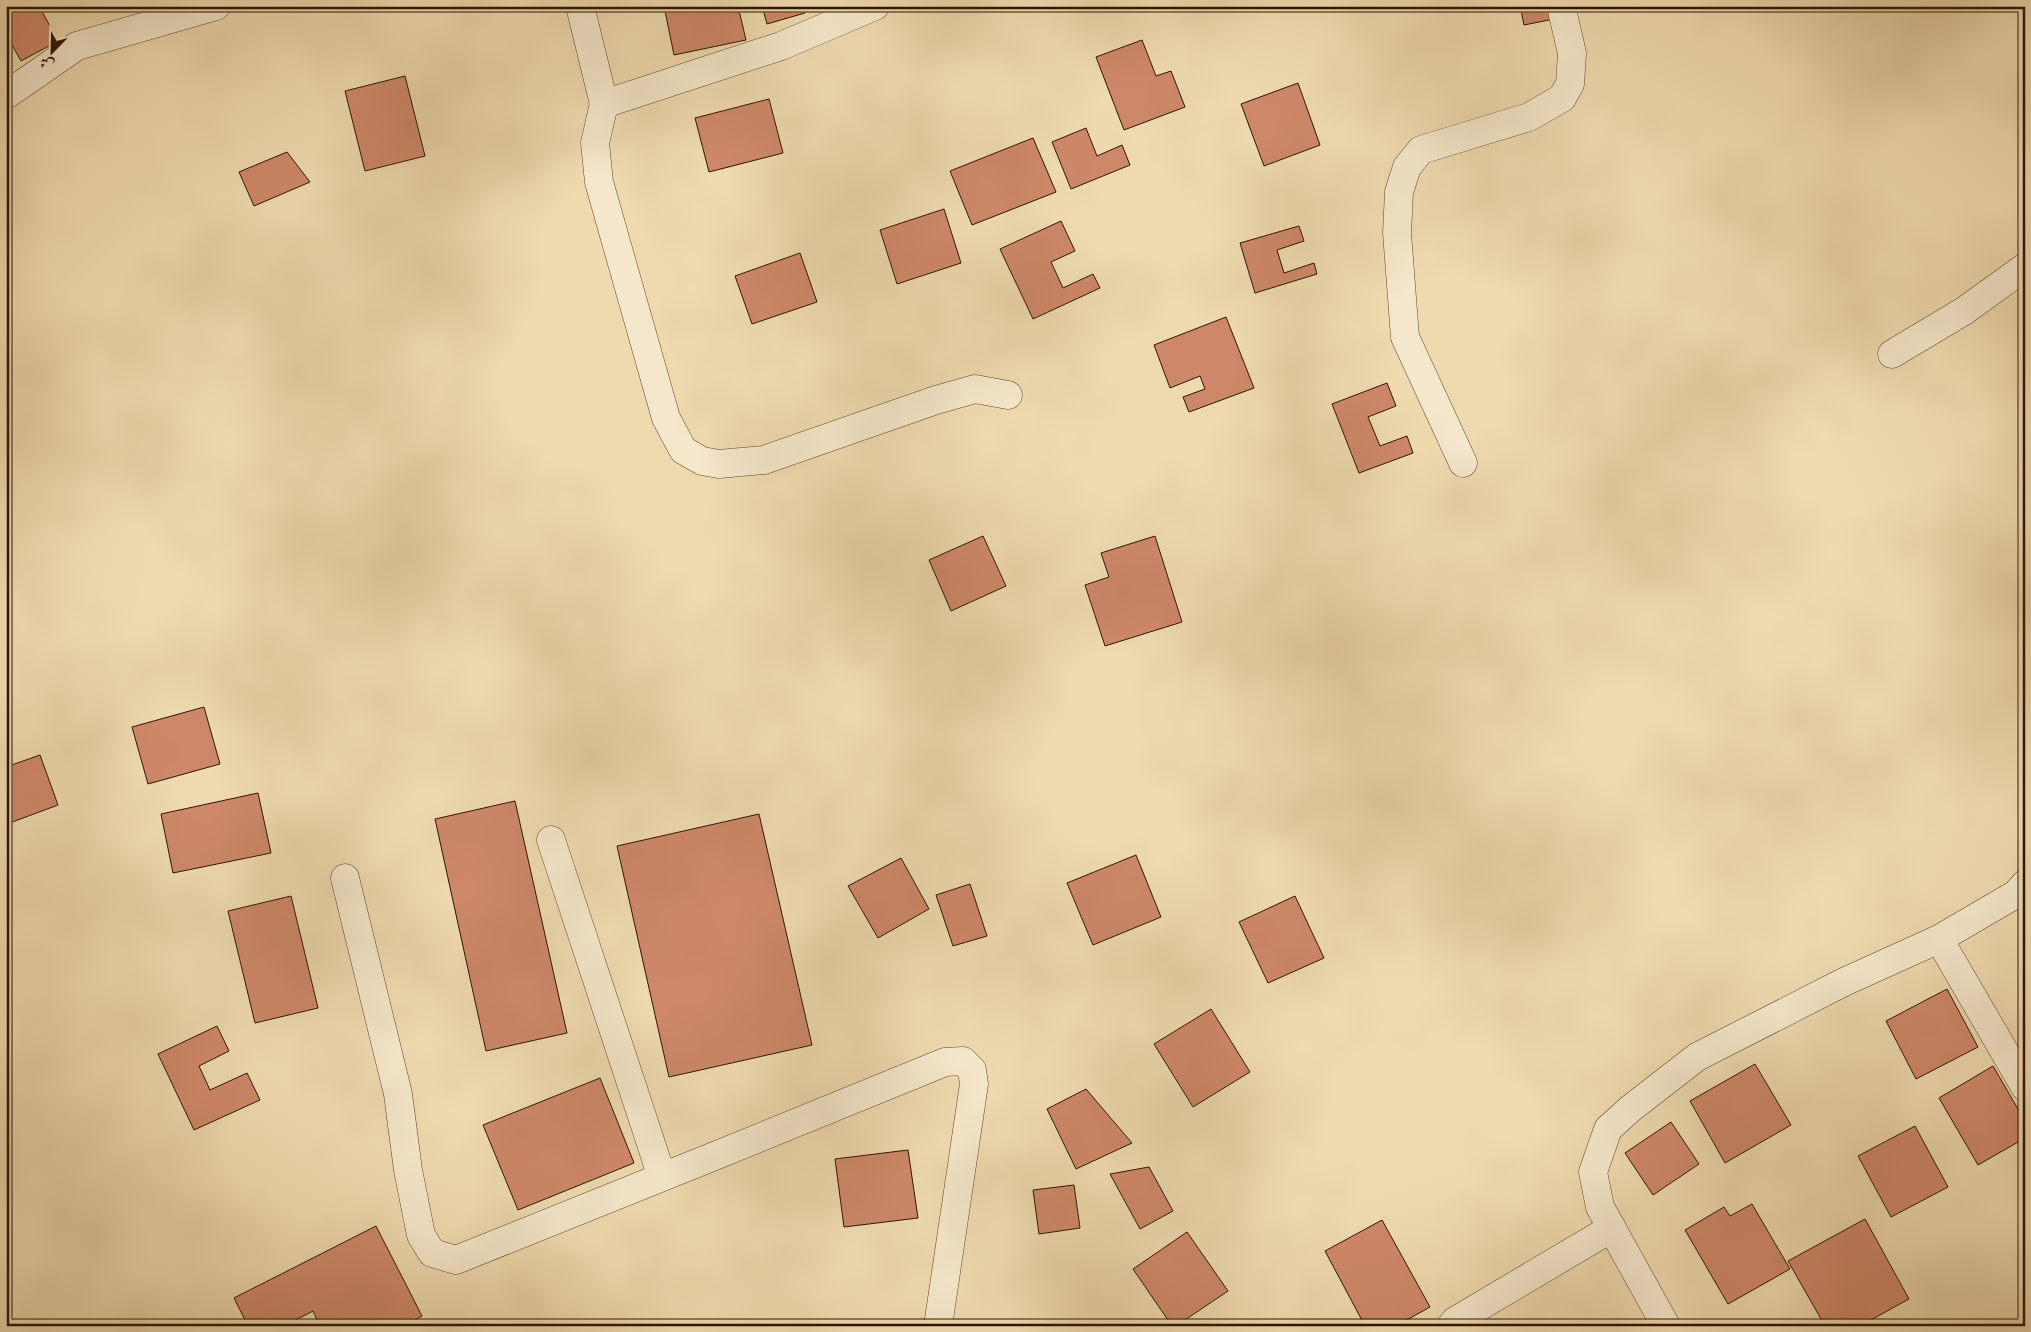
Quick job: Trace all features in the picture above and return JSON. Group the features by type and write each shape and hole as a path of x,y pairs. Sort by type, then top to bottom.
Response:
{"street":[{"path":"6,95 77,46 216,6"},
{"path":"580,6 604,104 594,143 599,182 666,418 683,450 702,461 719,464 764,460 936,400 974,389 1008,395"},
{"path":"604,104 781,46 874,6"},
{"path":"1462,463 1405,337 1397,233 1399,192 1407,167 1421,150 1529,117 1562,98 1570,84 1572,53 1561,6"},
{"path":"1892,354 1964,311 2025,267"},
{"path":"551,840 662,1177"},
{"path":"345,878 398,1094 408,1170 421,1234 432,1253 456,1260 945,1062 963,1061 972,1070 974,1084 938,1326"},
{"path":"1666,1326 1600,1207 1593,1172 1608,1129 1696,1056 1844,982 1939,939 2016,894 2025,884"},
{"path":"1939,939 2025,1086"},
{"path":"1451,1326 1455,1321 1517,1283 1612,1228"}],"building":[{"path":"6,6 39,6 58,41 21,61 6,34"},
{"path":"664,6 738,6 746,40 674,55"},
{"path":"762,6 803,6 805,13 767,24"},
{"path":"1520,6 1551,6 1554,19 1524,25"},
{"path":"1142,40 1156,76 1171,71 1185,107 1124,130 1096,57"},
{"path":"405,76 425,156 365,171 345,91"},
{"path":"1298,83 1320,145 1264,166 1241,104"},
{"path":"769,99 783,153 709,172 695,118"},
{"path":"1086,128 1097,156 1122,145 1130,165 1071,189 1052,142"},
{"path":"1033,138 1056,192 972,225 950,171"},
{"path":"287,152 310,182 254,206 239,172"},
{"path":"944,209 961,263 897,284 880,230"},
{"path":"1061,221 1075,251 1051,262 1063,288 1093,274 1100,288 1033,319 1000,249"},
{"path":"1299,226 1304,241 1277,250 1284,273 1314,263 1317,274 1255,293 1240,243"},
{"path":"800,253 817,302 752,324 735,276"},
{"path":"1226,317 1254,388 1189,412 1183,397 1205,389 1200,376 1170,388 1154,345"},
{"path":"1387,383 1396,406 1368,417 1380,446 1407,436 1413,453 1359,473 1332,404"},
{"path":"983,536 1006,586 951,611 929,560"},
{"path":"1155,536 1182,622 1105,646 1085,585 1109,577 1101,553"},
{"path":"204,707 220,764 148,784 132,727"},
{"path":"40,755 58,805 7,824 6,767"},
{"path":"258,793 271,853 173,873 161,814"},
{"path":"515,801 567,1033 486,1051 435,819"},
{"path":"759,814 812,1045 669,1077 617,846"},
{"path":"1136,855 1161,917 1093,945 1067,883"},
{"path":"901,858 929,909 878,938 848,886"},
{"path":"970,884 987,936 953,946 936,895"},
{"path":"291,896 318,1008 255,1023 228,911"},
{"path":"1295,896 1324,958 1268,983 1239,922"},
{"path":"1947,989 1978,1047 1916,1079 1886,1021"},
{"path":"1211,1009 1250,1072 1193,1107 1154,1044"},
{"path":"217,1026 229,1051 199,1066 210,1090 247,1073 260,1100 194,1130 158,1054"},
{"path":"1755,1064 1791,1125 1725,1163 1690,1101"},
{"path":"1993,1066 2025,1121 2025,1138 1978,1165 1939,1098"},
{"path":"600,1078 634,1163 518,1210 483,1125"},
{"path":"1086,1089 1132,1143 1076,1169 1047,1109"},
{"path":"1671,1122 1699,1164 1653,1195 1625,1153"},
{"path":"1915,1126 1948,1187 1891,1217 1858,1156"},
{"path":"908,1150 918,1218 844,1227 835,1159"},
{"path":"1149,1167 1173,1211 1140,1229 1110,1174"},
{"path":"1074,1185 1080,1228 1039,1234 1033,1190"},
{"path":"1752,1204 1790,1269 1728,1304 1685,1230 1724,1207 1730,1216"},
{"path":"1865,1219 1909,1299 1860,1326 1825,1326 1788,1261"},
{"path":"1382,1220 1430,1307 1396,1326 1365,1326 1325,1251"},
{"path":"376,1226 422,1316 404,1326 320,1326 313,1311 284,1326 248,1326 234,1298"},
{"path":"1187,1232 1228,1291 1176,1326 1172,1326 1133,1269"}]}
